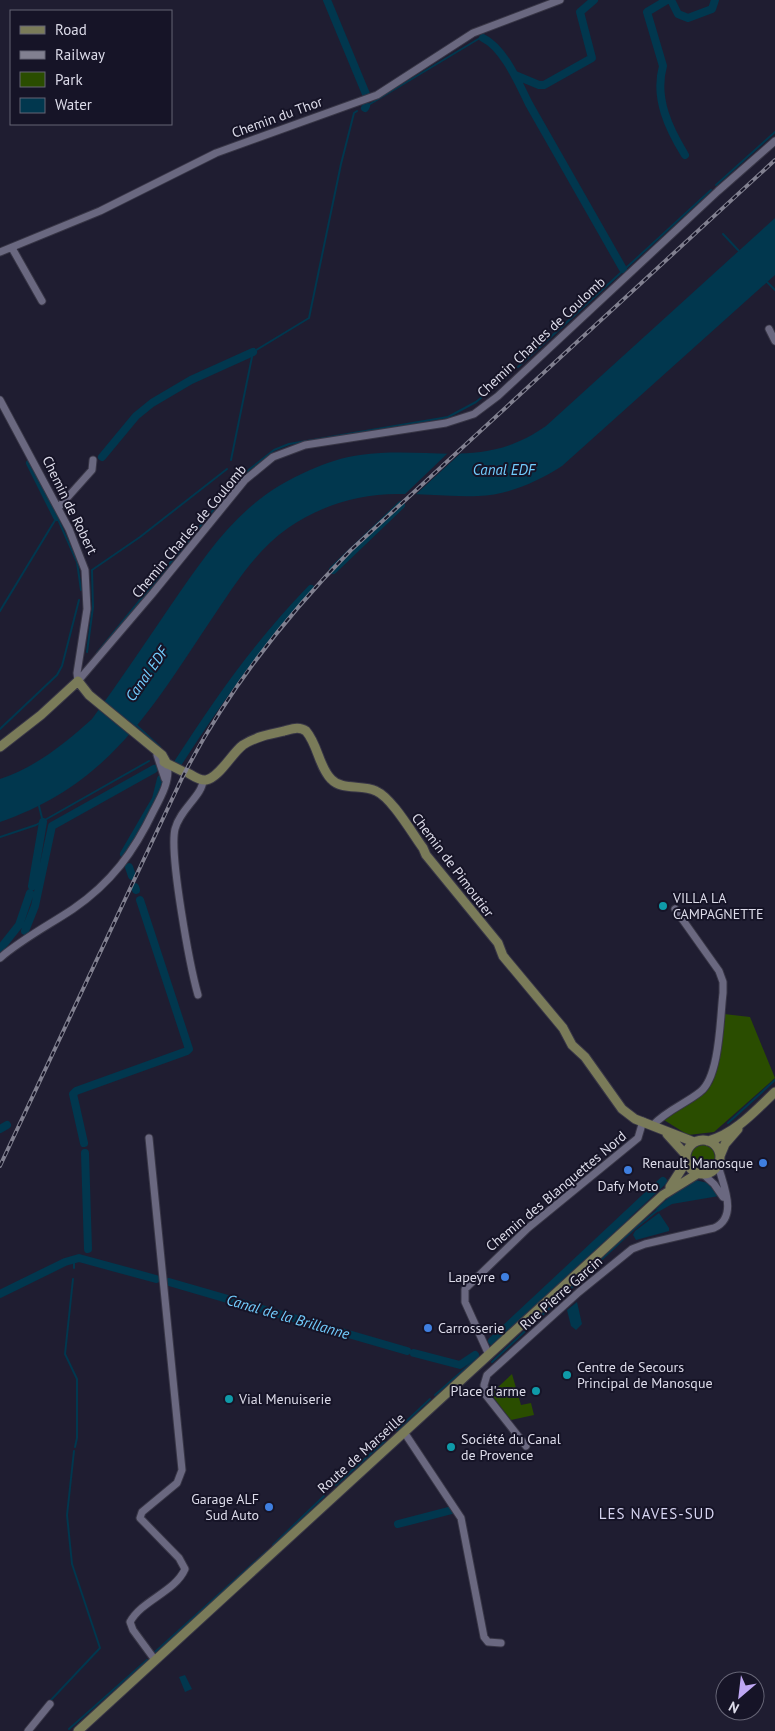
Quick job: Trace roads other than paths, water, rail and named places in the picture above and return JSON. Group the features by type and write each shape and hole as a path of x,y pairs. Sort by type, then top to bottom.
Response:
{"main road":[{"path":"0,747 41,715 78,681 89,695 165,758 165,766"},
{"name":"Chemin de Pimoutier","path":"203,780 214,776 238,749 246,743 265,735 298,728 306,731 333,781 344,786 377,791 387,800 423,848 426,855 493,937 503,956 566,1032 572,1045 585,1057 615,1100 630,1116 694,1142"},
{"path":"152,747 165,766 203,780"},
{"path":"744,1121 720,1136 708,1141 694,1142 689,1147 686,1159 689,1168 700,1174 714,1171 726,1144 744,1121 775,1092"},
{"name":"Chemin de Pimoutier","path":"664,1130 686,1159"},
{"path":"708,1141 717,1147 719,1160"},
{"name":"Route de Marseille","path":"663,1195 686,1159"},
{"name":"Route de Marseille","path":"78,1731 663,1195 700,1174"}],"street":[{"name":"Chemin du Thor","path":"0,252 100,211 216,153 377,95 480,29 560,0"},
{"name":"Chemin Charles de Coulomb","path":"78,681 99,659 238,487 267,461 286,451 305,445 439,425 468,416 479,410 498,396 718,191 775,141"},
{"path":"12,248 42,300"},
{"path":"769,329 775,341"},
{"name":"Chemin de Robert","path":"0,400 58,508 81,557 87,584 87,615 78,681"},
{"path":"58,508 92,470 93,460"},
{"path":"80,656 86,662 99,659"},
{"path":"0,958 73,909 117,872 125,862 151,816 168,777 165,766"},
{"path":"198,995 177,873 174,840 180,816 202,788 203,780"},
{"path":"653,1125 664,1114 701,1092 709,1082 715,1062 724,982 711,957 675,909"},
{"name":"Chemin des Blanquettes Nord","path":"488,1355 465,1302 464,1289 528,1228 638,1138 643,1121"},
{"path":"149,1138 182,1470 177,1484 142,1512 140,1518 144,1525 179,1558 185,1569 178,1579 138,1611 130,1622 132,1630 155,1660"},
{"path":"719,1160 728,1208"},
{"path":"700,1174 718,1188 728,1208"},
{"name":"Rue Pierre Garcin","path":"526,1446 486,1394 484,1385 489,1373 628,1252 641,1245 717,1227 725,1220 728,1208"},
{"path":"404,1432 462,1518 484,1637 488,1642 501,1643"},
{"path":"28,1731 50,1704"}],"water":[{"name":"Canal EDF","path":"775,218 775,275 562,466 532,482 511,490 489,495 387,494 357,498 314,513 288,528 277,536 249,566 150,708 127,737 102,763 73,786 39,806 0,822 0,779 26,768 49,754 92,719 200,563 230,526 265,495 310,470 347,457 386,453 456,454 478,452 500,448 523,440 546,426"},
{"path":"695,1180 708,1183 719,1196 672,1204 658,1212 656,1209 677,1190"},
{"path":"659,1213 669,1231 636,1240 633,1235 635,1231"},
{"path":"577,1302 582,1324 576,1330 571,1326 567,1310"},
{"path":"185,1675 192,1689 185,1692 179,1677"}],"waterway":[{"path":"327,0 366,94"},
{"path":"515,75 539,85 544,85 592,58 580,12 594,0"},
{"path":"667,0 647,12 663,66 660,90 665,113 685,155"},
{"path":"671,0 678,14 688,18 712,9 715,0"},
{"path":"365,107 480,38 483,38"},
{"path":"483,38 498,50 510,67 623,269"},
{"path":"231,460 253,352 309,318 341,164 354,113 357,111"},
{"path":"716,185 775,132"},
{"path":"518,367 711,190"},
{"path":"723,234 739,251"},
{"path":"766,281 775,290"},
{"path":"102,457 136,416 152,403 191,380 253,352"},
{"path":"97,653 241,476 274,450 289,444 448,417 476,402 511,373"},
{"path":"30,463 57,517"},
{"path":"87,652 93,607 92,570 140,537 227,469"},
{"path":"333,570 401,505"},
{"path":"57,517 77,562 81,590"},
{"path":"0,611 57,517"},
{"path":"178,763 209,716 256,652 311,589"},
{"path":"0,729 57,675 62,666 79,600"},
{"path":"136,725 160,747"},
{"path":"0,837 36,825 149,761"},
{"path":"25,931 35,906 52,826 154,769"},
{"path":"124,854 156,799 161,779"},
{"path":"39,806 43,822"},
{"path":"32,886 43,822"},
{"path":"129,867 132,876"},
{"path":"0,949 19,925 30,893"},
{"path":"84,1143 73,1094 76,1091 189,1049 140,900"},
{"path":"728,1123 775,1080"},
{"path":"0,1129 7,1125"},
{"path":"85,1153 88,1249"},
{"name":"Canal de la Brillanne","path":"492,1341 663,1181"},
{"path":"492,1362 633,1230 658,1210"},
{"name":"Canal de la Brillanne","path":"495,1341 628,1219 626,1215"},
{"name":"Canal de la Brillanne","path":"0,1294 65,1262 79,1258 156,1279"},
{"name":"Canal de la Brillanne","path":"74,1259 74,1268"},
{"path":"73,1279 65,1354 77,1379 77,1438 75,1447"},
{"name":"Canal de la Brillanne","path":"169,1282 407,1351"},
{"name":"Canal de la Brillanne","path":"414,1353 460,1365 475,1355"},
{"path":"435,1395 476,1359"},
{"path":"397,1430 430,1399"},
{"path":"336,1485 385,1441"},
{"path":"51,1700 100,1648 72,1564 67,1515 74,1451"},
{"path":"273,1545 324,1496"},
{"path":"398,1524 452,1510"},
{"path":"155,1652 267,1551"},
{"path":"69,1729 147,1660"}],"railway":[{"path":"0,1166 182,778 217,716 279,630 351,550 775,160"}],"place":[{"name":"VILLA LA CAMPAGNETTE","path":"663,906"},
{"name":"Renault Manosque","path":"763,1163"},
{"name":"Dafy Moto","path":"628,1170"},
{"name":"Lapeyre","path":"505,1277"},
{"name":"Carrosserie","path":"428,1328"},
{"name":"Centre de Secours Principal de Manosque","path":"567,1375"},
{"name":"Place d'arme","path":"536,1391"},
{"name":"Vial Menuiserie","path":"229,1399"},
{"name":"Société du Canal de Provence","path":"451,1447"},
{"name":"Garage ALF Sud Auto","path":"269,1507"}],"district":[{"name":"LES NAVES-SUD","path":"657,1514"}]}
